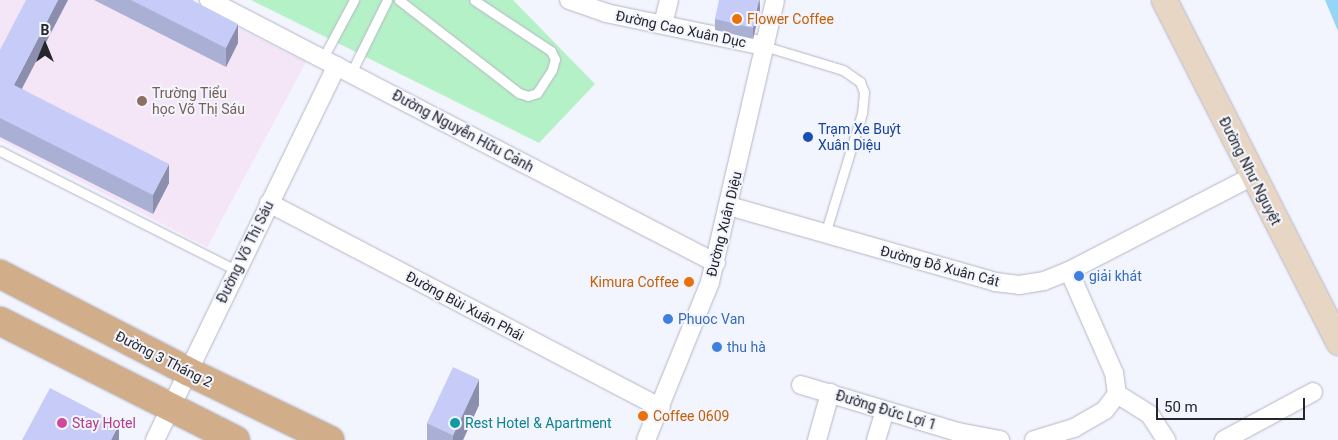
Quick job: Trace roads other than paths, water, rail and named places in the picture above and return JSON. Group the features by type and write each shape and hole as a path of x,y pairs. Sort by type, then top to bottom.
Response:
{"main road":[{"name":"Đường 3 Tháng 2","path":"0,274 187,371 330,440"},
{"path":"0,321 169,408 236,440"}],"street":[{"name":"Đường Nguyễn Hữu Cảnh","path":"209,0 716,263"},
{"name":"Đường Cao Xuân Dục","path":"569,0 606,14 663,24 764,46"},
{"path":"663,24 669,0"},
{"name":"Đường Xuân Diệu","path":"646,440 661,408 716,263 775,0"},
{"name":"Đường Như Nguyệt","path":"1164,0 1338,342"},
{"name":"Đường Võ Thị Sáu","path":"155,440 236,270 337,66"},
{"name":"Đường Đỗ Xuân Cát","path":"729,206 825,235 1006,284 1044,281 1069,271 1252,176"},
{"name":"Đường Bùi Xuân Phái","path":"269,203 661,408"},
{"path":"1034,440 1074,428 1106,410 1117,394 1114,374 1069,271"},
{"name":"Đường Đức Lợi 1","path":"801,385 958,432 1000,440"},
{"path":"1224,440 1313,392"},
{"path":"817,440 830,393"},
{"path":"1117,394 1150,415 1166,440"},
{"path":"876,440 885,411"}],"lane":[{"path":"337,66 354,0"},
{"path":"337,66 387,0"},
{"path":"399,0 519,93 528,96 537,93 552,70 554,59 551,51 474,0"},
{"path":"764,46 843,70 860,82 864,92 862,113 825,235"},
{"path":"0,151 236,270"}],"water":[{"path":"1325,0 1338,0 1338,31"}],"place":[{"name":"Flower Coffee","path":"737,19"},
{"name":"Trường Tiểu học Võ Thị Sáu","path":"142,101"},
{"name":"Trạm Xe Buýt Xuân Diệu","path":"808,137"},
{"name":"giải khát","path":"1079,276"},
{"name":"Kimura Coffee","path":"689,282"},
{"name":"Phuoc Van","path":"668,319"},
{"name":"thu hà","path":"717,347"},
{"name":"Coffee 0609","path":"643,416"},
{"name":"Stay Hotel","path":"62,423"},
{"name":"Rest Hotel & Apartment","path":"455,423"}]}
